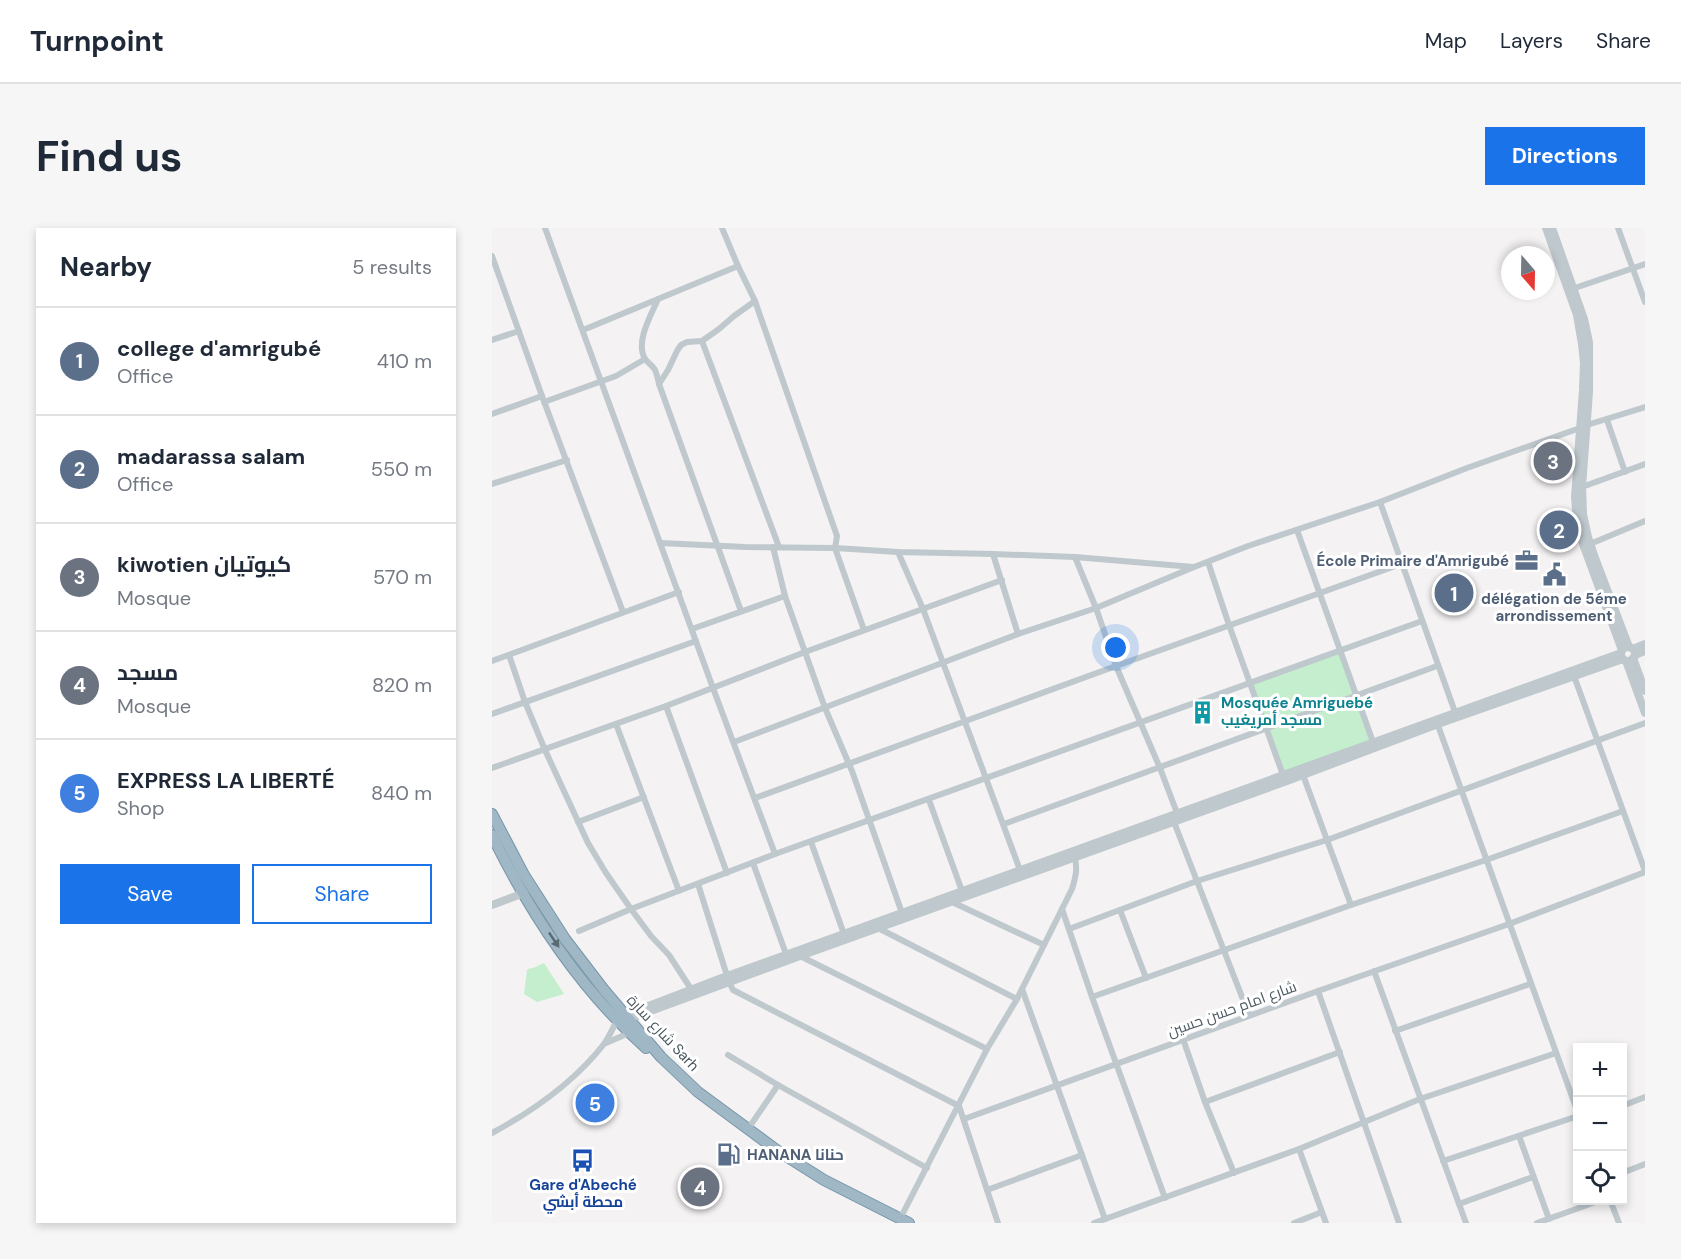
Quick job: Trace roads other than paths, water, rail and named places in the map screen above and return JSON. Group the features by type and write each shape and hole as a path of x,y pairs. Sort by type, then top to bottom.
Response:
{"highway":[{"name":"شارع سارة Sarh","path":"492,814 544,908 624,1018 629,1033 698,1096 767,1148 820,1183 901,1221"},
{"name":"شارع سارة Sarh","path":"492,835 524,893 558,947 588,986 624,1018 698,1092 778,1151 824,1180 901,1221"}],"street":[{"path":"545,228 775,854"},
{"path":"722,228 755,301 837,536 835,548 864,630"},
{"path":"1546,228 1584,319 1589,342 1589,392 1575,497 1578,523 1583,544 1645,691"},
{"path":"1552,228 1571,289"},
{"path":"1618,228 1645,302"},
{"path":"492,256 623,612"},
{"path":"1571,289 1645,264"},
{"path":"583,330 738,266"},
{"path":"658,299 642,340 642,350 645,359 656,371 741,611"},
{"path":"659,384 681,345 687,342 702,341 755,301"},
{"path":"492,340 519,330"},
{"path":"702,341 776,547 785,596 825,708 850,764 902,913"},
{"path":"492,414 601,381 628,370 645,359"},
{"path":"734,742 942,662 1096,608 1194,567 1380,502 1467,468 1645,407"},
{"path":"1607,420 1625,472"},
{"path":"1583,427 1583,514 1590,544 1628,654 1645,713"},
{"path":"492,484 567,460"},
{"path":"1582,487 1645,464"},
{"path":"1380,502 1455,712"},
{"path":"1590,544 1645,522"},
{"path":"1297,530 1318,594 1373,742"},
{"path":"660,543 1075,557 1194,567"},
{"path":"898,552 922,609 1020,870"},
{"path":"993,554 1018,634"},
{"path":"1075,557 1116,666 1177,813"},
{"path":"1208,562 1283,775"},
{"path":"755,798 1401,564"},
{"path":"492,768 666,706 1002,580"},
{"path":"492,661 679,592"},
{"path":"692,629 785,596"},
{"path":"579,932 631,909 775,854 1422,621"},
{"path":"492,714 696,641"},
{"path":"492,1132 532,1108 563,1085 605,1043 624,1018 691,989 800,956 952,902 1177,813 1373,742 1574,676 1628,654 1645,644"},
{"path":"624,1018 657,1008 786,954 1020,870 1174,822 1303,775 1437,722 1455,712 1628,654 1645,651"},
{"path":"509,655 545,750 588,843 631,909 651,936 669,954 691,989"},
{"path":"1004,824 1437,666"},
{"path":"1574,676 1645,872"},
{"path":"666,706 727,873"},
{"path":"1437,722 1573,1100"},
{"path":"1070,929 1197,881 1328,840 1645,723"},
{"path":"616,724 680,891"},
{"path":"1303,775 1351,905"},
{"path":"578,822 644,797"},
{"path":"929,800 962,891"},
{"path":"1092,998 1623,811"},
{"path":"1174,822 1249,1015"},
{"path":"811,842 844,934"},
{"path":"901,1221 987,1049 1017,999 1072,889 1077,865 1074,854"},
{"path":"753,863 786,954"},
{"name":"شارع امام حسن حسين","path":"964,1119 1249,1015 1509,924 1645,872"},
{"path":"698,885 728,979 731,987 737,993 959,1106 998,1223"},
{"path":"492,905 524,893"},
{"path":"952,902 1044,945"},
{"path":"1062,909 1165,1198"},
{"path":"1120,910 1146,978"},
{"path":"878,928 1017,999"},
{"path":"800,956 987,1049"},
{"path":"1374,971 1466,1223"},
{"path":"1395,1031 1530,984"},
{"path":"1022,988 1105,1219"},
{"path":"1318,991 1399,1223"},
{"path":"605,1043 629,1033"},
{"path":"1183,1040 1234,1173"},
{"path":"1205,1102 1340,1052"},
{"path":"1094,1223 1299,1149 1420,1099 1556,1053"},
{"path":"728,1055 927,1168"},
{"path":"748,1130 778,1085"},
{"path":"1627,1104 1645,1097"},
{"path":"1443,1161 1573,1116"},
{"path":"1519,1136 1549,1219"},
{"path":"1299,1149 1326,1223"},
{"path":"987,1190 1082,1155"},
{"path":"1627,1171 1645,1164"},
{"path":"1459,1204 1533,1177"},
{"path":"1537,1223 1587,1205"},
{"path":"1612,1205 1619,1223"},
{"path":"1294,1223 1322,1212"}],"place":[{"name":"kiwotien كيوتيان","path":"1553,461"},
{"name":"madarassa salam","path":"1559,530"},
{"name":"École Primaire d'Amrigubé","path":"1527,561"},
{"name":"délégation de 5éme arrondissement","path":"1554,575"},
{"name":"college d'amrigubé","path":"1454,593"},
{"name":"Mosquée Amriguebé مسجد أمريغيب","path":"1203,712"},
{"name":"EXPRESS LA LIBERTÉ","path":"595,1103"},
{"name":"HANANA حنانا","path":"729,1155"},
{"name":"Gare d'Abeché محطة أبشي","path":"583,1161"},
{"name":"مسجد","path":"700,1187"}]}
